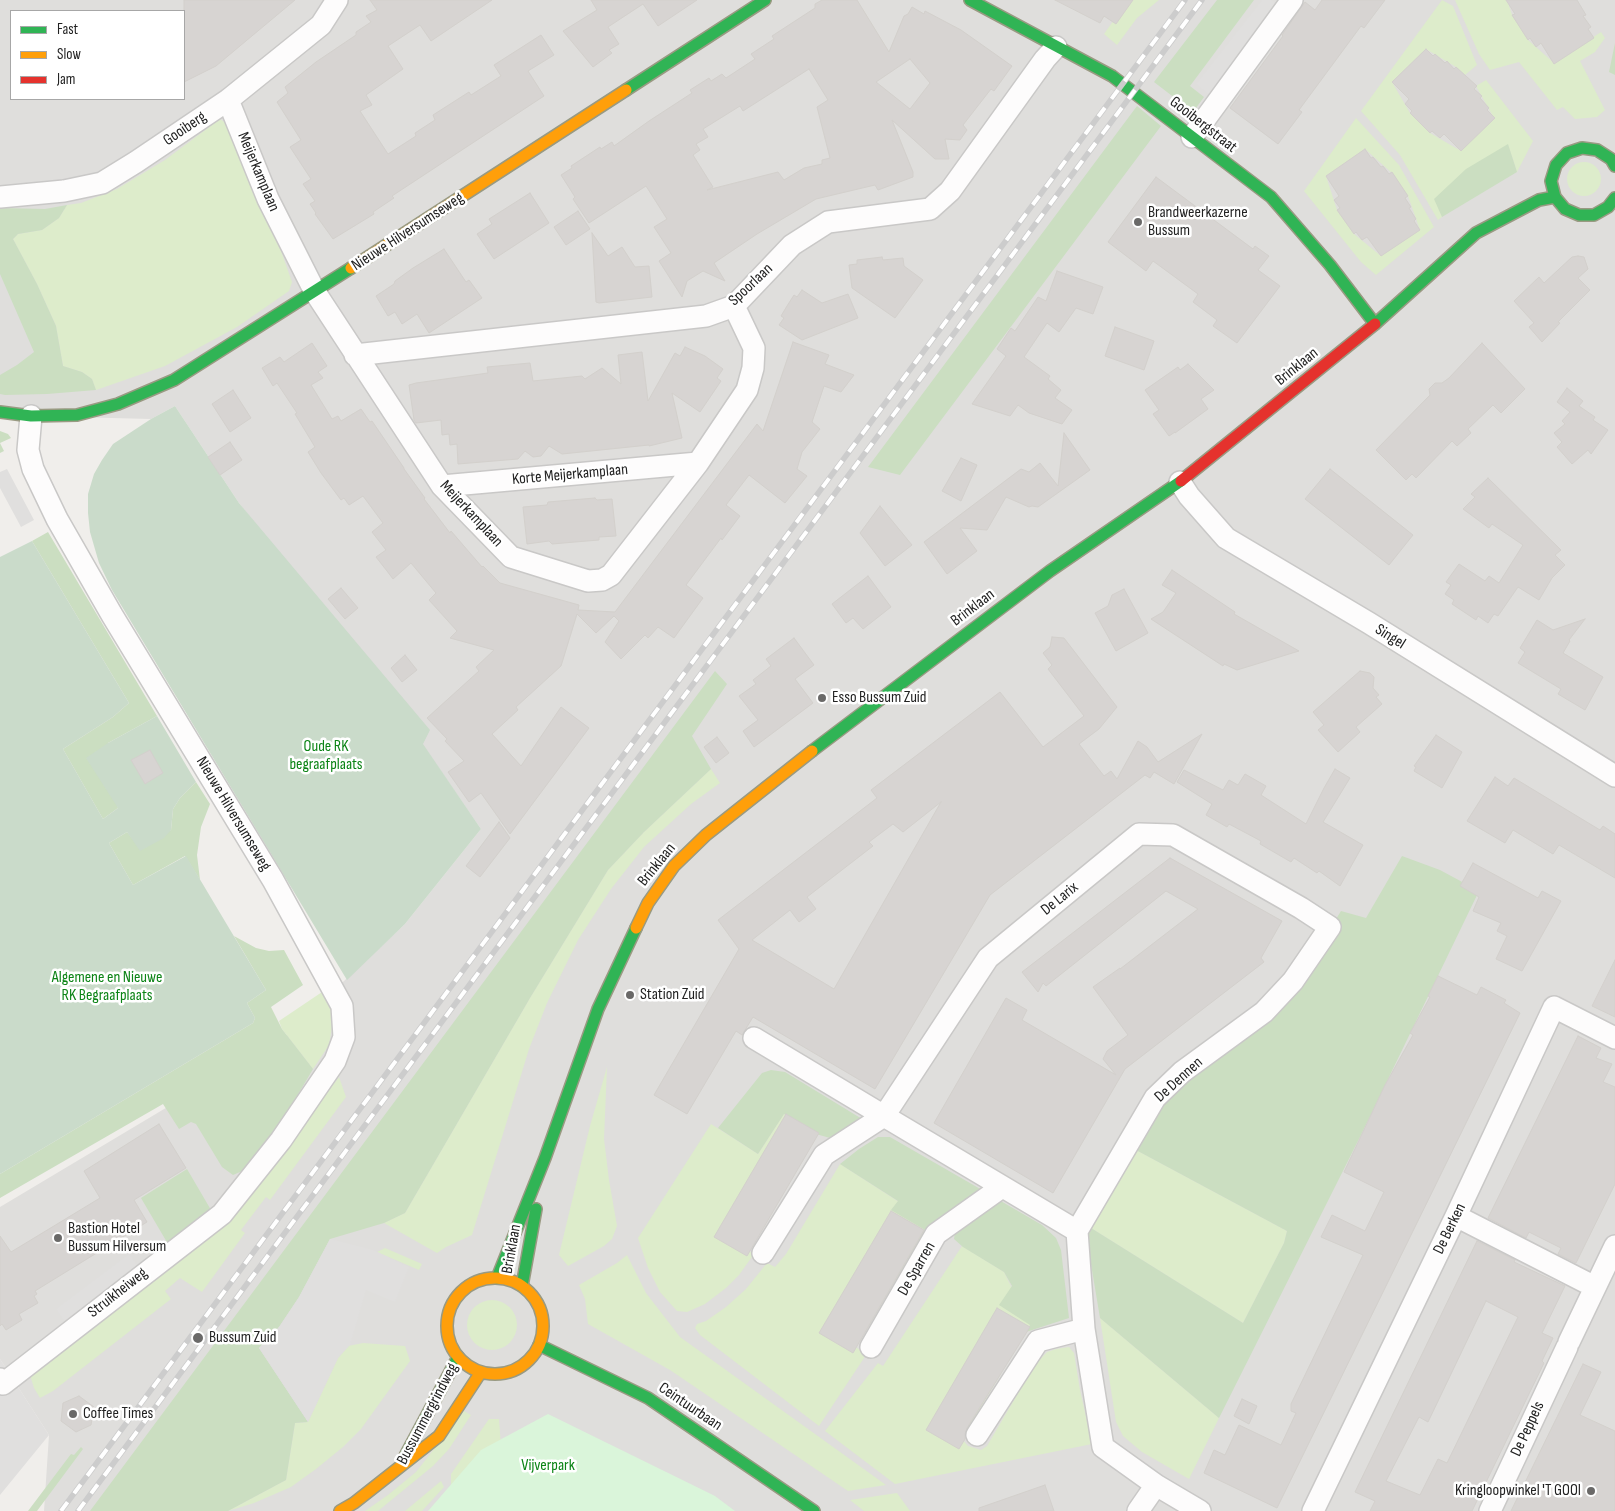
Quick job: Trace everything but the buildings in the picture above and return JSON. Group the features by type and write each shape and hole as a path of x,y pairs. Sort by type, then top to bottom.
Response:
{"main road":[{"name":"Nieuwe Hilversumseweg","path":"0,412 31,416 77,415 118,404 174,380 315,292 765,0"},
{"name":"Gooibergstraat","path":"970,0 1112,76 1271,197 1330,265 1376,324"},
{"path":"1613,205 1594,214 1579,215 1565,209 1555,197 1551,181 1556,165 1567,153 1582,148 1597,150 1614,160"},
{"name":"Brinklaan","path":"496,1278 545,1158 598,1009 648,903 674,866 706,835 818,746 957,640 1050,571 1180,482 1376,324 1476,233 1539,200 1555,197"},
{"name":"Brinklaan","path":"522,1286 545,1158"},
{"path":"496,1278 510,1280 522,1286 534,1298 541,1312 543,1328 539,1344 530,1359 516,1370 498,1374 480,1372 468,1366 458,1357 449,1340 447,1320 450,1308 457,1297 468,1286 482,1280 496,1278"},
{"name":"Ceintuurbaan","path":"539,1344 648,1398 814,1511"},
{"name":"Bussummergrindweg","path":"397,1470 458,1357"},
{"name":"Bussummergrindweg","path":"340,1511 354,1503 439,1436 480,1372"}],"street":[{"name":"Gooiberg","path":"0,197 64,191 102,183 228,100 321,25 337,0"},
{"path":"1192,137 1292,0"},
{"name":"Spoorlaan","path":"355,355 706,316 734,306 792,245 828,222 930,209 950,191 1056,47"},
{"name":"Meijerkamplaan","path":"228,100 268,199 315,292 442,486 511,557 588,581 602,580 611,574 698,463 747,390 753,368 754,348 734,306"},
{"name":"Nieuwe Hilversumseweg","path":"31,416 28,450 33,470 57,519 112,615 268,872 342,1006 344,1036 335,1061 281,1140 232,1201"},
{"name":"Korte Meijerkamplaan","path":"442,486 698,463"},
{"name":"Singel","path":"1180,482 1226,538 1360,618 1615,776"},
{"name":"De Larix","path":"884,1116 988,958 1139,834 1173,835 1301,908"},
{"name":"De Dennen","path":"1078,1231 1155,1098 1182,1072 1264,1012 1293,981 1330,927 1301,908"},
{"name":"De Berken","path":"1314,1511 1554,1007 1615,1038"},
{"path":"754,1038 1078,1231 1084,1329 1103,1447 1156,1485 1200,1511"},
{"path":"763,1253 824,1155 884,1116"},
{"name":"De Sparren","path":"871,1348 936,1234 1002,1186"},
{"name":"Struikheiweg","path":"2,1382 222,1214 232,1201"},
{"path":"1456,1216 1595,1287"},
{"name":"De Peppels","path":"1490,1511 1615,1246"},
{"path":"977,1435 1038,1341 1084,1329"},
{"path":"1138,1511 1156,1485"}],"shaded area":[{"path":"0,0 1615,0 1615,1511 44,1511 49,1435 0,1359 0,1207 283,1038 405,924 481,829 422,744 239,503 175,406 151,419 72,417 0,412"},
{"path":"1262,0 1271,0 1279,5 1211,96 1196,84"},
{"path":"7,469 34,520 21,527 0,488 0,472"},
{"path":"330,1239 373,1250 409,1267 395,1302 366,1290 350,1345 338,1358 308,1422 259,1348 279,1327 299,1297"},
{"path":"129,1254 138,1266 64,1321 56,1309"},
{"path":"0,1359 49,1435 0,1495"}],"green space":[{"path":"1128,0 1159,0 1137,18 1117,45 1104,34"},
{"path":"1217,0 1254,0 1190,86 1204,97 1193,112 1154,82"},
{"path":"1442,0 1453,6 1477,65 1465,75 1456,67 1426,49 1392,82 1410,113 1430,133 1461,151 1494,118 1476,86 1486,80 1533,141 1517,172 1508,145 1435,199 1442,217 1438,220 1400,155 1361,111"},
{"path":"1455,0 1507,0 1512,15 1528,40 1554,63 1601,32 1605,38 1595,52 1580,61 1605,110 1597,117 1575,119 1563,107 1557,110 1519,62 1490,70 1479,54"},
{"path":"1615,43 1615,75 1609,72"},
{"path":"1137,106 1161,126 900,475 868,467"},
{"path":"1356,118 1399,165 1434,227 1376,275 1361,262 1304,191","holes":["1365,149 1392,173 1408,196 1420,230 1381,256 1354,234 1337,210 1326,176"]},
{"path":"220,119 227,124 281,251 292,282 289,291 237,327 165,366 96,390 92,379 82,372 63,366 56,326 37,284 13,239 18,234 42,230 59,218 67,205 81,203 117,189 165,160"},
{"path":"1508,144 1517,172 1442,217 1434,199 1466,169"},
{"path":"1584,162 1596,167 1601,179 1596,191 1584,196 1572,191 1567,179 1572,167"},
{"path":"67,205 59,218 42,230 18,234 13,239 37,284 56,326 63,366 82,372 92,379 96,390 47,394 0,394 0,375 34,352 0,274 0,208 45,209"},
{"name":"Oude RK begraafplaats","path":"175,406 239,503 430,730 423,744 481,829 405,924 347,980 112,590 99,563 90,532 88,513 88,494 94,474 113,444"},
{"path":"0,431 8,434 11,438 0,443"},
{"path":"0,443 4,451 0,453"},
{"path":"48,532 157,716 108,743 118,808 103,819 63,749 113,717 129,703 32,541"},
{"name":"Algemene en Nieuwe RK Begraafplaats","path":"32,541 129,703 113,717 63,749 103,819 118,808 86,758 108,743 157,716 196,782 180,798 173,809 171,830 164,838 140,851 127,832 109,843 133,885 186,856 266,990 247,1003 255,1018 253,1023 0,1174 0,557"},
{"path":"715,671 727,684 692,736 711,769 644,832 608,870 530,998 405,1213 384,1223 330,1239 299,1297 279,1327 259,1348 308,1422 295,1423 286,1480 228,1511 90,1511"},
{"path":"711,769 720,783 691,804 644,847 611,889 578,940 547,1003 529,1049 472,1235 437,1253 384,1223 405,1213 530,998 608,870 644,832"},
{"path":"196,782 210,804 201,827 197,855 200,880 185,856 133,885 109,843 127,832 133,839 171,830 173,809 180,798"},
{"path":"1402,856 1440,870 1479,891 1360,1137 1219,1418 1100,1318 1089,1252 1088,1233 1091,1228 1243,1323 1284,1243 1287,1231 1136,1150 1163,1102 1304,971 1341,911 1366,918"},
{"path":"234,936 256,948 269,951 284,950 303,985 271,1007 282,1029 313,1069 290,1108 247,1169 233,1175 222,1167 196,1124 191,1122 179,1129 163,1104 0,1198 0,1174 253,1023 255,1018 247,1003 266,990"},
{"path":"328,988 334,1011 329,1045 313,1069 282,1029 279,1021"},
{"path":"607,1067 604,1139 617,1226 612,1239 604,1246 568,1266 559,1255 590,1126"},
{"path":"771,1070 785,1072 867,1122 830,1138 816,1134 784,1114 758,1154 718,1128 762,1073"},
{"path":"339,1077 346,1097 270,1200 266,1197 241,1230 245,1233 202,1292 180,1278 165,1291 171,1299 53,1391 40,1398 34,1388 30,1375 233,1214"},
{"path":"784,1114 816,1134 744,1248 754,1254 739,1275 705,1304 687,1312 677,1311 660,1292 648,1268 638,1238 711,1124 758,1154"},
{"path":"878,1137 890,1137 982,1190 925,1230 891,1210 898,1201 840,1164"},
{"path":"1136,1150 1287,1231 1284,1243 1243,1323 1091,1228"},
{"path":"840,1164 899,1202 892,1210 925,1230 856,1347 866,1355 819,1426 700,1335 695,1328 697,1324 706,1321 726,1307 746,1289 767,1263 775,1267 786,1254"},
{"path":"187,1169 211,1210 168,1244 141,1198"},
{"path":"999,1200 1042,1225 1056,1238 1061,1250 1069,1318 1026,1332 1030,1325 999,1305 1012,1286 1004,1272 963,1247 954,1239 955,1232"},
{"path":"962,1246 1004,1272 1030,1325 962,1439 968,1446 981,1450 987,1446 1034,1366 1047,1352 1069,1347 1074,1353 1092,1444 895,1484 825,1431 878,1363 883,1366"},
{"path":"385,1248 422,1264 419,1270 377,1252"},
{"path":"627,1255 646,1293 680,1337 886,1485 848,1491 670,1370 588,1324 585,1299 579,1285"},
{"path":"492,1300 510,1307 517,1325 510,1343 492,1350 474,1343 467,1325 474,1307"},
{"path":"1100,1318 1219,1418 1189,1479 1142,1452 1123,1436 1116,1422"},
{"path":"363,1343 405,1346 410,1361 361,1429 343,1447 291,1487 254,1503 228,1511 286,1480 295,1423 308,1422 338,1358 348,1346"},
{"path":"464,1411 471,1415 449,1449 433,1466 378,1511 365,1511 416,1472"},
{"name":"Vijverpark","path":"548,1414 715,1496 735,1511 428,1511 481,1450"},
{"path":"489,1419 499,1419 502,1460 432,1511 451,1488 451,1474"},
{"path":"81,1447 83,1449 37,1511 28,1511 71,1454 74,1455"},
{"path":"441,1481 444,1487 422,1511 405,1511"},
{"path":"897,1493 910,1511 864,1511 850,1500"}],"railway":[{"path":"61,1511 1185,0"},
{"path":"78,1511 1202,0"}],"traffic: fast":[{"path":"626,90 765,0"},
{"path":"970,0 1112,76 1271,197 1330,265 1375,324"},
{"path":"1615,166 1611,159 1597,150 1582,148 1567,153 1556,165 1551,181 1555,197 1565,209 1579,215 1594,215 1608,207 1615,198"},
{"path":"1375,324 1476,233 1539,200 1555,197"},
{"path":"0,412 31,416 77,415 118,404 174,380 351,268"},
{"path":"812,751 1050,571 1181,481"},
{"path":"497,1278 545,1158 598,1009 636,928"},
{"path":"522,1286 536,1209"},
{"path":"539,1345 648,1398 814,1511"},
{"path":"404,1458 458,1357"}],"traffic: slow":[{"path":"351,268 626,90"},
{"path":"636,928 648,903 674,866 706,835 812,751"},
{"path":"495,1278 513,1282 529,1292 539,1308 543,1326 539,1344 529,1360 513,1370 495,1374 477,1370 461,1360 451,1344 447,1326 451,1308 461,1292 477,1282 495,1278"},
{"path":"340,1511 354,1503 439,1436 481,1372"}],"traffic: jam":[{"path":"1181,481 1375,324"}],"place":[{"name":"Brandweerkazerne Bussum","path":"1138,222"},
{"name":"Esso Bussum Zuid","path":"822,698"},
{"name":"Station Zuid","path":"630,995"},
{"name":"Bastion Hotel Bussum Hilversum","path":"58,1238"},
{"name":"Bussum Zuid","path":"198,1338"},
{"name":"Coffee Times","path":"73,1414"},
{"name":"Kringloopwinkel 'T GOOI","path":"1591,1491"}]}
